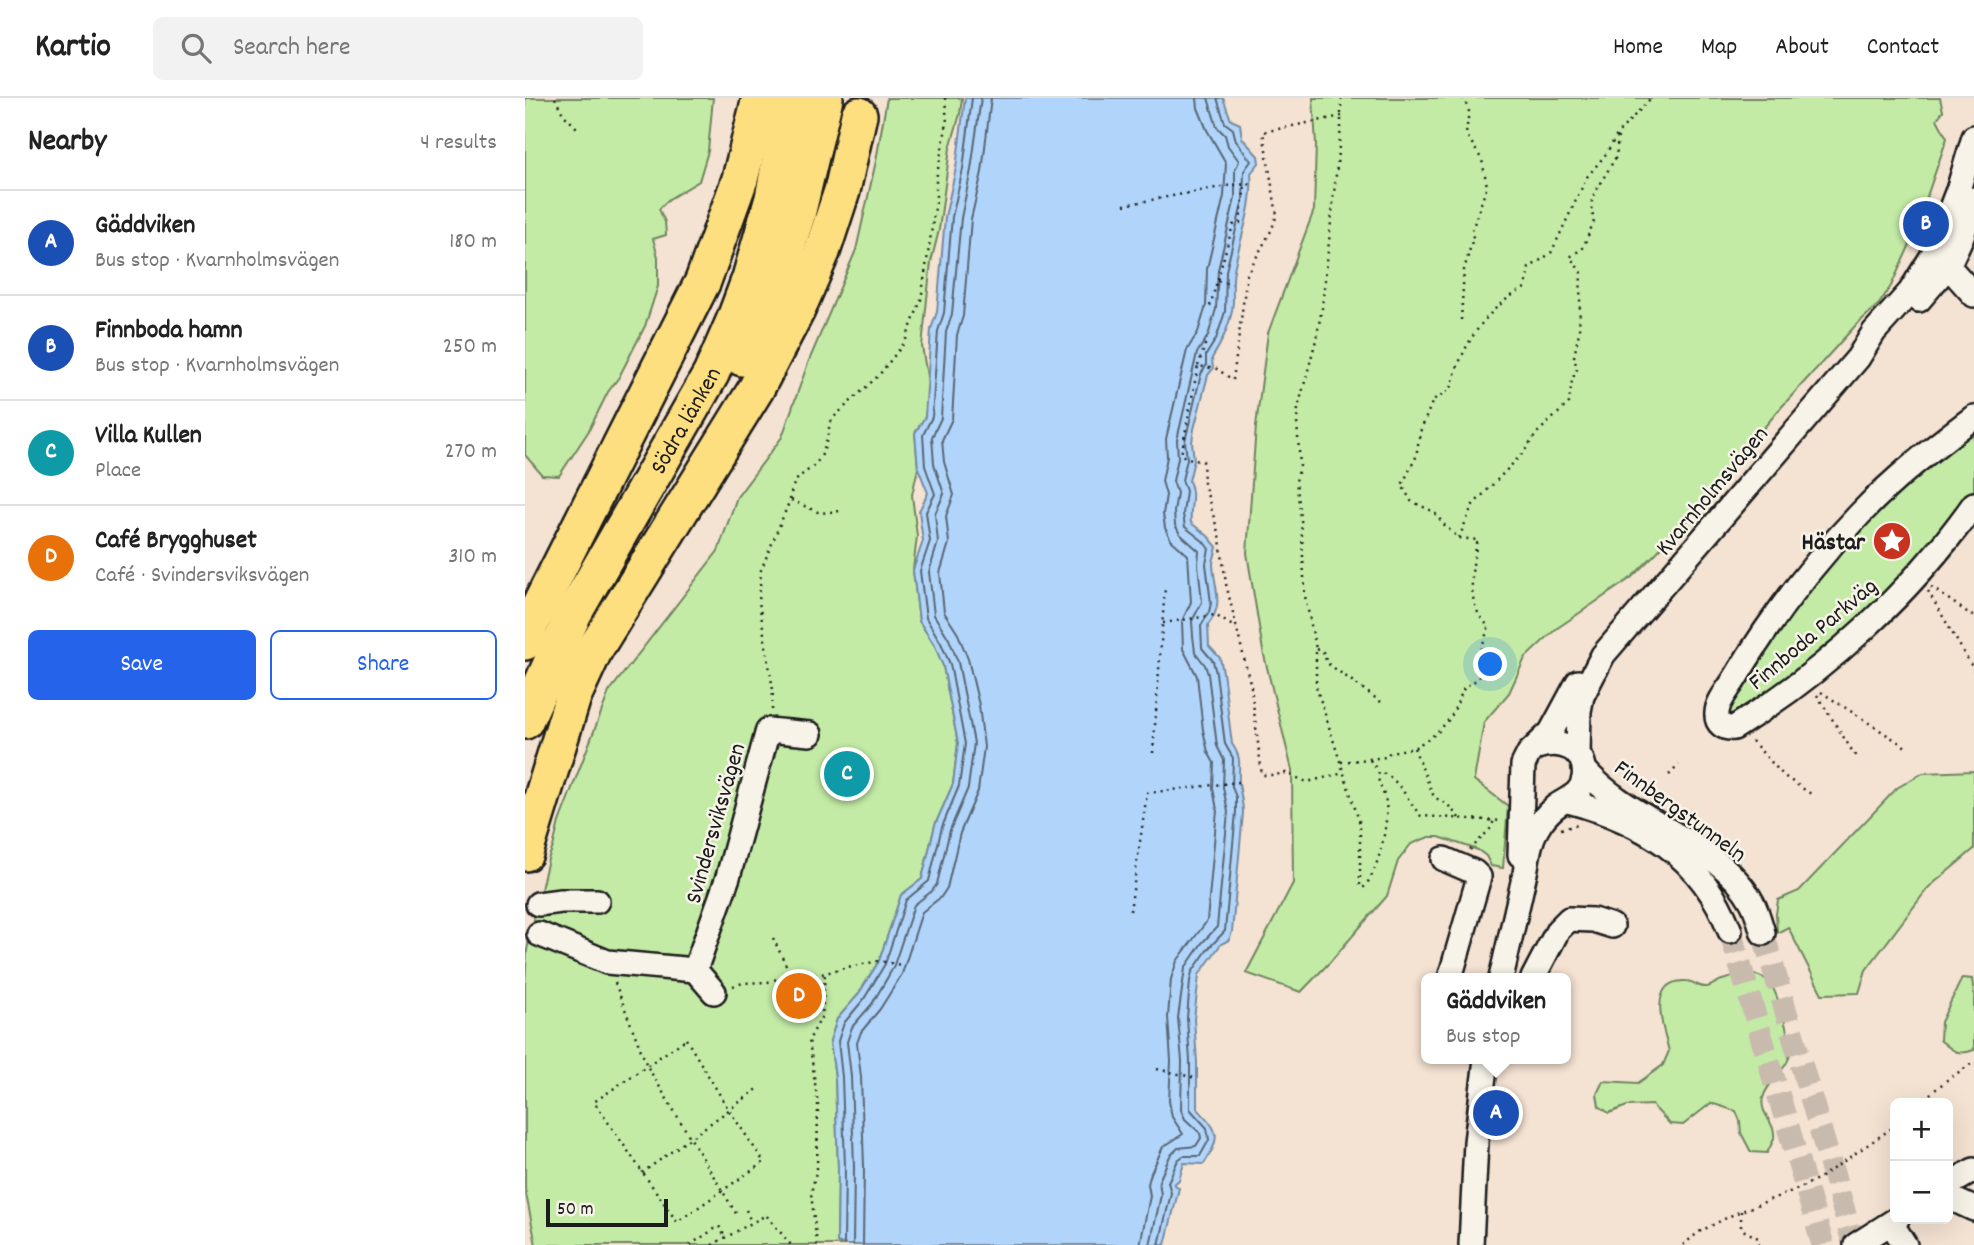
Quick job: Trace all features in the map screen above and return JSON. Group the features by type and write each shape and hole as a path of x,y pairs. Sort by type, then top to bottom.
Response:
{"highway":[{"path":"525,642 531,623 703,281 740,179 761,98"},
{"name":"Södra länken","path":"525,722 574,613 711,374 730,331 750,278 773,198 792,98"},
{"name":"Södra länken","path":"595,649 634,565 713,417 772,294 797,215 825,98"},
{"path":"525,853 573,697 595,649 756,389 797,310 842,191 859,115"}],"street":[{"name":"Kvarnholmsvägen","path":"1940,260 1974,137"},
{"name":"Kvarnholmsvägen","path":"1502,973 1532,839 1545,817 1579,791 1584,781 1580,712 1583,696 1603,655 1858,358 1874,332 1962,236 1974,199"},
{"path":"1940,260 1974,295"},
{"name":"Finnboda Parkväg","path":"1974,417 1937,444 1895,481 1817,561 1743,664 1718,708 1719,723 1729,729 1751,718 1842,648 1925,566 1974,504"},
{"name":"Kvarnholmsvägen","path":"1520,896 1523,765 1529,753 1538,747 1560,716 1590,664 1603,655"},
{"name":"Svindersviksvägen","path":"695,970 727,877 768,730 810,734"},
{"path":"1538,747 1560,743 1574,750 1581,762"},
{"name":"Finnbergstunneln","path":"1581,762 1594,780 1619,801 1714,861 1735,879 1752,902 1763,933"},
{"path":"1521,777 1532,797 1543,804 1563,803"},
{"name":"Finnbergstunneln","path":"1563,803 1633,824 1669,848 1696,872 1711,890 1730,931"},
{"path":"1444,859 1474,872 1479,877 1451,973"},
{"path":"538,904 597,901"},
{"path":"1536,973 1558,930 1569,919 1593,920 1612,926"},
{"path":"539,934 607,962 695,970 714,992"},
{"path":"1471,1245 1476,1142 1485,1064"},
{"path":"1953,1182 1974,1170"},
{"path":"1953,1199 1974,1209"},
{"path":"1856,1245 1890,1224"},
{"path":"1895,1224 1905,1245"}],"path":[{"path":"555,98 563,114 579,130"},
{"path":"768,730 773,690 759,602 761,570 790,500 792,488 797,478 820,457 833,418 879,375 905,342 909,332 921,300 926,276 926,254 936,201 936,179 947,123 945,98"},
{"path":"1341,98 1342,116 1322,308 1316,340 1300,393 1297,422 1300,466 1296,481 1301,518 1304,584 1316,649 1316,686 1360,824 1359,885 1362,888 1371,877 1387,820 1386,800 1377,777 1379,772"},
{"path":"1461,320 1464,270 1473,238 1472,230 1487,186 1482,160 1466,134 1469,110 1463,98"},
{"path":"1341,762 1387,757 1389,752 1414,748 1437,733 1451,717 1464,688 1479,678 1482,646 1489,626 1477,613 1472,584 1472,560 1478,540 1459,538 1434,512 1411,501 1402,485 1416,457 1420,432 1433,400 1451,389 1457,364 1487,315 1508,297 1525,288 1529,268 1551,253 1587,177 1606,154 1618,133 1651,98"},
{"path":"1198,366 1217,369 1233,380 1247,274 1277,215 1263,132 1342,116"},
{"path":"1459,538 1472,506 1523,453 1537,433 1569,403 1572,380 1577,369 1574,357 1579,332 1581,272 1570,257 1583,248 1594,221 1591,207 1594,194 1616,157 1618,133"},
{"path":"1210,306 1233,225 1240,223 1245,184"},
{"path":"1123,205 1252,184"},
{"path":"1217,281 1232,284"},
{"path":"1206,339 1198,366 1181,455 1203,461 1203,483 1220,539 1226,584 1251,687 1262,775 1286,772 1307,782 1345,773"},
{"path":"790,500 820,513 841,511"},
{"path":"1974,617 1923,583 1974,670"},
{"path":"1153,753 1164,587"},
{"path":"1163,623 1216,615 1237,628"},
{"path":"1316,649 1324,652 1327,663 1381,702"},
{"path":"1858,760 1811,685 1909,749"},
{"path":"1729,729 1737,746 1750,739 1784,776 1814,796"},
{"path":"1414,748 1434,797 1448,805 1460,819"},
{"path":"1370,760 1379,772 1384,773 1400,788 1421,816 1511,822"},
{"path":"1669,775 1679,765"},
{"path":"1130,911 1147,793 1239,782"},
{"path":"1470,851 1491,828 1494,820"},
{"path":"773,938 791,974"},
{"path":"714,992 743,983 768,982 791,974 815,976 879,961 901,965"},
{"path":"607,962 647,1066 737,1215"},
{"path":"817,1245 811,1194 819,1145 818,1105 809,1040 822,1016 825,973"},
{"path":"686,1039 729,1110 764,1162 677,1222 594,1102 686,1039"},
{"path":"1925,1098 1974,1062"},
{"path":"1157,1069 1196,1078"},
{"path":"642,1173 758,1088"},
{"path":"1683,1245 1699,1232 1741,1211 1821,1177 1890,1129"},
{"path":"746,1210 751,1222"},
{"path":"1741,1211 1741,1229 1758,1238 1759,1245"},
{"path":"712,1245 766,1215 791,1245"},
{"path":"690,1245 719,1226 725,1237"}],"green space":[{"path":"525,98 713,98 708,151 699,181 669,199 659,209 665,222 666,235 653,239 658,257 658,286 645,326 588,432 559,476 542,475 525,455"},
{"path":"887,98 962,98 950,148 939,230 931,262 922,346 929,389 925,417 915,433 918,468 912,495 917,536 913,570 919,621 935,646 943,666 958,743 953,784 935,825 922,879 901,895 879,961 858,995 837,1019 830,1041 835,1077 837,1242 846,1245 536,1245 525,1189 525,984 527,950 559,822 609,692 718,551 737,497 782,437 808,363 856,250"},
{"path":"1313,98 1940,98 1943,111 1937,119 1947,138 1912,240 1891,286 1879,304 1855,326 1777,412 1689,518 1631,578 1556,629 1525,658 1509,693 1484,722 1474,780 1508,806 1503,868 1491,866 1486,856 1478,850 1439,837 1429,837 1411,844 1398,861 1387,896 1301,992 1246,973 1293,883 1292,770 1263,651 1247,553 1256,426 1268,333 1314,210 1316,144"},
{"path":"1974,425 1974,491 1914,566 1825,653 1729,720 1721,713 1743,671 1855,526"},
{"path":"1974,771 1974,849 1928,888 1866,970 1859,993 1822,994 1788,927 1777,933 1778,900 1799,891 1897,788 1923,773"},
{"path":"1748,973 1764,978 1771,985 1781,1010 1790,1052 1783,1069 1768,1087 1763,1098 1763,1109 1774,1132 1767,1153 1751,1152 1741,1133 1736,1111 1711,1103 1683,1125 1670,1124 1652,1105 1627,1106 1609,1113 1599,1106 1597,1094 1603,1081 1638,1083 1663,1065 1669,1051 1660,1007 1666,988 1686,981 1707,987"},
{"path":"1962,978 1972,979 1974,994 1974,1050 1963,1053 1952,1050 1940,1040 1941,1022"}],"water":[{"path":"965,98 1223,98 1231,120 1240,124 1242,138 1258,156 1259,163 1251,173 1249,209 1234,270 1231,316 1212,358 1213,369 1208,375 1192,442 1194,460 1189,481 1192,491 1191,523 1217,547 1213,564 1217,603 1208,625 1209,646 1220,658 1223,672 1232,744 1239,759 1243,813 1232,932 1229,940 1221,944 1199,975 1194,1019 1197,1108 1214,1129 1214,1146 1204,1164 1184,1163 1179,1180 1174,1184 1179,1188 1165,1245 846,1245 837,1242 835,1077 830,1041 837,1019 858,995 879,961 901,895 922,879 935,825 953,784 958,743 943,666 935,646 919,621 913,570 923,541 919,511 928,493 918,468 915,433 925,417 931,329 937,312 945,217 956,168"}],"tunnel":[{"path":"1730,931 1823,1245"},
{"path":"1763,933 1854,1245"}],"place":[{"name":"Finnboda hamn","path":"1926,224"},
{"name":"Hästar","path":"1892,541"},
{"name":"Villa Kullen","path":"847,774"},
{"name":"Café Brygghuset","path":"799,996"},
{"name":"Gäddviken","path":"1496,1113"}]}
